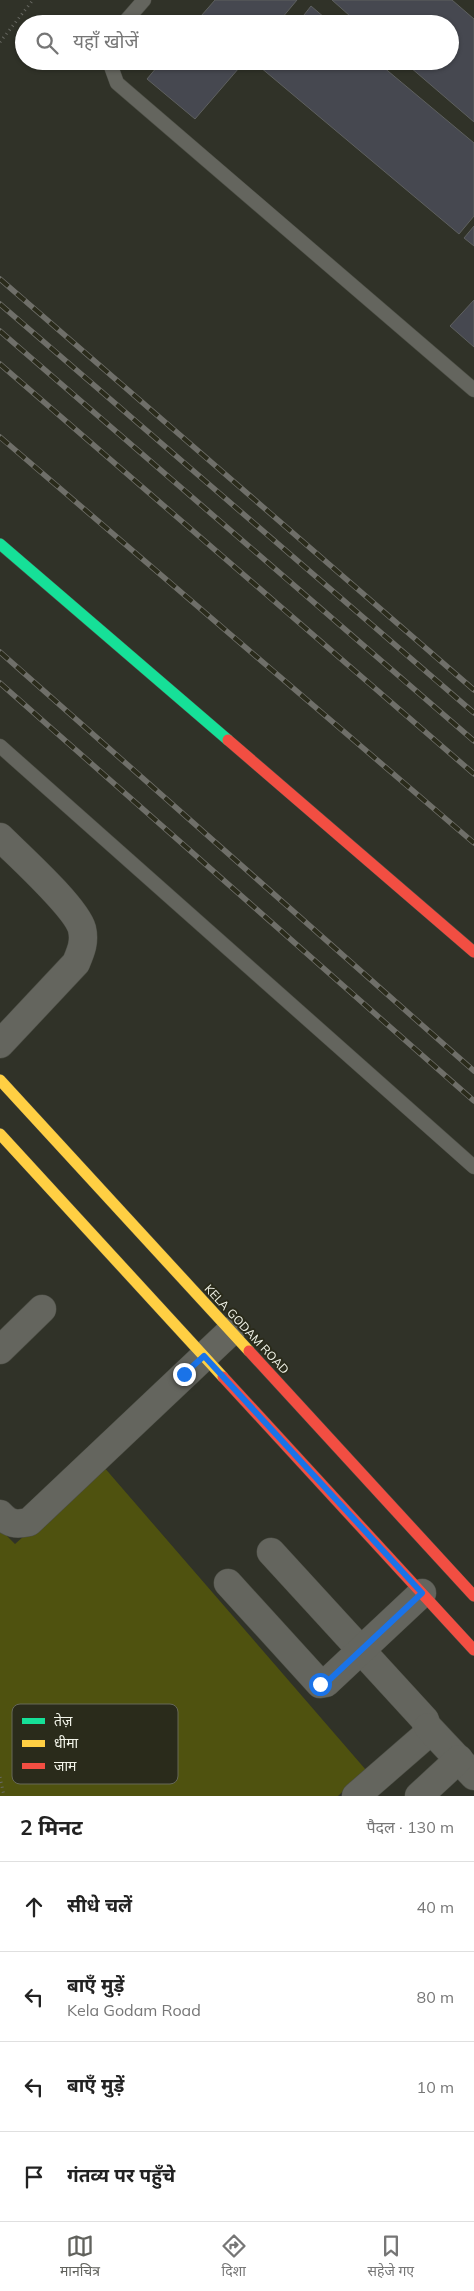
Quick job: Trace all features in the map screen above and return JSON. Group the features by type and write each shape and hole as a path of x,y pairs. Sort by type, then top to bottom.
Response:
{"street":[{"path":"0,544 474,952"},
{"path":"0,837 74,913 82,929 83,946 76,963 0,1044"},
{"name":"KELA GODAM ROAD","path":"0,1080 474,1596"},
{"path":"0,1134 474,1650"},
{"path":"0,1350 42,1309"},
{"path":"0,1514 6,1521 17,1525 28,1522 231,1331"},
{"path":"271,1552 466,1767 419,1796"},
{"path":"228,1582 320,1684 326,1683 422,1593"},
{"path":"356,1796 425,1736 428,1732 428,1726"}],"lane":[{"path":"131,15 144,0"},
{"path":"112,70 117,83 474,390"},
{"path":"0,746 474,1167"}],"path":[{"path":"21,15 33,0"},
{"path":"0,42 15,23"},
{"path":"0,1777 4,1796"}],"shaded area":[{"path":"103,1466 366,1770 338,1796 0,1796 0,1529 15,1544"}],"building":[{"path":"215,0 297,0 284,15 202,15"},
{"path":"332,0 452,0 474,19 474,122 413,70 459,70 459,15 349,15"},
{"path":"311,6 322,15 304,15"},
{"path":"154,70 237,70 195,119 147,79"},
{"path":"264,70 387,70 474,143 474,216 459,234"},
{"path":"474,226 474,246 464,238"},
{"path":"474,300 474,347 450,326"}],"railway":[{"path":"0,279 474,690"},
{"path":"0,304 474,713"},
{"path":"0,331 474,741"},
{"path":"0,364 474,774"},
{"path":"0,437 474,843"},
{"path":"0,652 474,1071"},
{"path":"0,683 474,1101"}],"traffic: fast":[{"path":"0,544 228,740"}],"traffic: slow":[{"path":"0,1080 249,1351"},
{"path":"0,1134 223,1377"}],"traffic: jam":[{"path":"228,740 474,952"},
{"path":"249,1351 474,1596"},
{"path":"223,1377 474,1650"}],"route":[{"path":"184,1374 204,1356 422,1593 326,1683 320,1684"}]}
